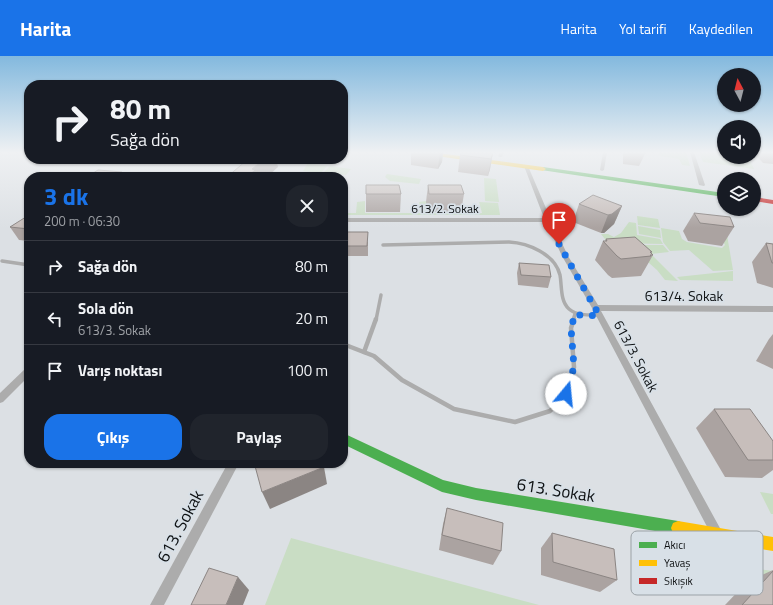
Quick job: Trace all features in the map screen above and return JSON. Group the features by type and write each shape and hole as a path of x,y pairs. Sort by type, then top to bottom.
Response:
{"main road":[{"path":"605,178 717,194"},
{"path":"653,178 717,187"},
{"path":"761,193 773,194"},
{"path":"761,200 773,202"},
{"name":"613. Sokak","path":"348,440 442,486 476,494 698,531"},
{"name":"613. Sokak","path":"763,542 773,544"}],"street":[{"name":"613/3. Sokak","path":"531,178 565,256 598,312 714,531"},
{"path":"700,178 702,185"},
{"name":"613/2. Sokak","path":"348,220 548,220"},
{"name":"613/4. Sokak","path":"598,312 773,309"},
{"path":"0,399 24,375"},
{"name":"613. Sokak","path":"157,605 231,468"}],"lane":[{"path":"383,245 497,242 523,244 552,259 559,269 563,301 567,309 575,314 586,316 598,312"},
{"path":"2,261 24,264"},
{"path":"364,352 374,327 380,295"},
{"path":"348,346 374,356 402,380 454,409 515,422 550,411 566,394 574,367 571,328 575,314"}],"green space":[{"path":"386,178 421,179 419,184 390,181"},
{"path":"484,178 496,179 499,202 485,201"},
{"path":"365,201 365,213 420,213 419,202 426,201 427,213 482,213 479,202 498,203 500,215 348,215 348,213 356,213 357,202"},
{"path":"637,216 658,219 660,228 638,225"},
{"path":"629,222 636,223 637,235 660,239 663,244 608,243 601,234 608,234 614,237 621,233"},
{"path":"638,226 660,230 661,238 639,234"},
{"path":"661,228 679,231 682,239 687,242 722,248 725,245 720,235 727,235 733,270 713,271 689,250 670,251 663,242"},
{"path":"609,245 663,245 669,252 651,254 678,281 665,280 657,270 640,255"},
{"path":"733,271 733,281 680,280 677,277"},
{"path":"760,492 773,494 773,514 771,514"},
{"path":"291,538 539,605 265,605"},
{"path":"763,570 773,571 773,600 763,590"}],"building":[{"path":"366,185 399,185 401,194 366,194"},
{"path":"428,185 461,185 464,194 429,194"},
{"path":"593,195 622,206 612,214 608,215 579,204"},
{"path":"694,213 730,217 734,227 700,223"},
{"path":"24,218 24,228 10,227"},
{"path":"348,232 368,232 367,246 348,246"},
{"path":"635,237 652,252 650,252 653,255 621,259 603,241 607,241 606,239"},
{"path":"766,243 773,244 773,263 772,263"},
{"path":"519,263 549,265 551,277 521,275"},
{"path":"714,409 750,409 773,441 773,460 748,460"},
{"path":"256,468 322,468 262,492"},
{"path":"447,508 503,523 501,551 442,535"},
{"path":"552,533 614,549 617,580 553,562"},
{"path":"209,568 238,577 226,605 191,605"},
{"path":"773,571 773,605 742,605 751,595 763,595 763,582"}],"traffic: fast":[{"path":"603,178 717,194"},
{"path":"348,440 442,486 476,494 678,528"}],"traffic: slow":[{"path":"678,528 696,531"},
{"path":"763,542 773,544"}],"traffic: jam":[{"path":"761,200 773,202"}],"route":[{"path":"559,244 599,315 586,316 575,314 571,328 574,367 566,394"}]}
